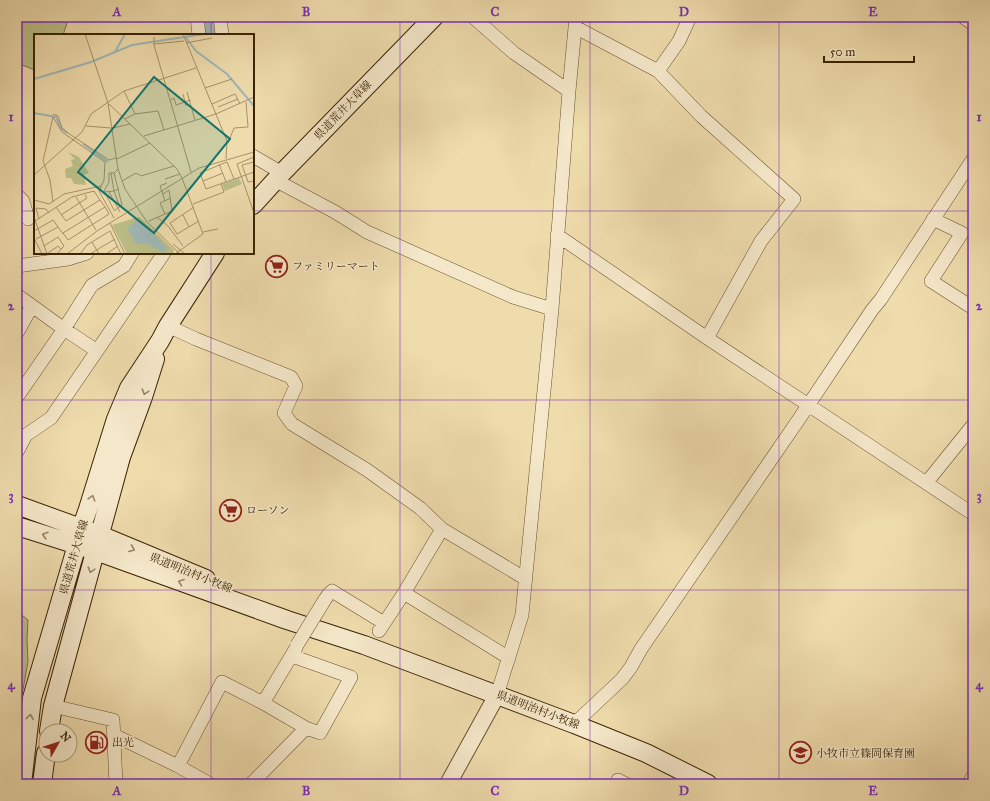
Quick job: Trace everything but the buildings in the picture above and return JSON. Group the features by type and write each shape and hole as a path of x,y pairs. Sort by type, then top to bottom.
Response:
{"main road":[{"name":"県道荒井大草線","path":"254,205 278,176 434,17"},
{"name":"県道荒井大草線","path":"22,784 32,698 79,537 116,419 129,388 214,254"},
{"name":"県道荒井大草線","path":"50,723 53,706 121,458 164,334"},
{"name":"県道明治村小牧線","path":"17,505 79,537"},
{"name":"県道明治村小牧線","path":"17,526 79,537 98,543 290,613 364,645 574,724 646,753 708,784"},
{"path":"42,784 45,763"}],"street":[{"path":"197,17 199,34"},
{"path":"220,17 222,34"},
{"path":"473,17 514,53 569,91"},
{"path":"658,71 679,41 690,17"},
{"path":"963,17 973,24"},
{"path":"448,784 497,695 522,615 552,309 575,22 658,71 701,116 794,199 761,241 707,338"},
{"path":"254,157 278,176 367,232 513,297 552,309"},
{"path":"574,724 622,679 631,667 641,649 872,310 881,299 973,159"},
{"path":"17,195 23,202 27,220"},
{"path":"933,219 962,233 931,281 973,308"},
{"path":"557,235 707,338 927,482 973,514"},
{"path":"17,266 68,259 84,254"},
{"path":"17,397 64,329 92,285 124,266 131,254"},
{"path":"17,452 26,435 51,418 163,254"},
{"path":"17,295 97,351"},
{"path":"17,333 32,306"},
{"path":"164,334 196,339 291,377 296,386 284,413 292,424 367,470 420,508 442,529 526,579"},
{"path":"927,482 973,425"},
{"path":"262,703 324,601 332,591 381,627 404,593 442,529"},
{"path":"404,593 509,658"},
{"path":"178,766 222,682 306,728 320,733 351,677 294,651"},
{"path":"53,706 113,720 116,784"},
{"path":"252,784 306,728"},
{"path":"114,735 178,766 210,784"},
{"path":"969,784 973,776"},
{"path":"616,784 618,780 626,784"}],"green space":[{"path":"17,17 69,17 63,34 34,34 34,70 17,63"},
{"path":"17,611 28,620 28,662 17,722"}],"waterway":[{"path":"210,17 212,34"}],"place":[{"name":"ファミリーマート","path":"276,266"},
{"name":"ローソン","path":"230,510"},
{"name":"出光","path":"97,742"},
{"name":"小牧市立篠岡保育園","path":"801,753"}]}
